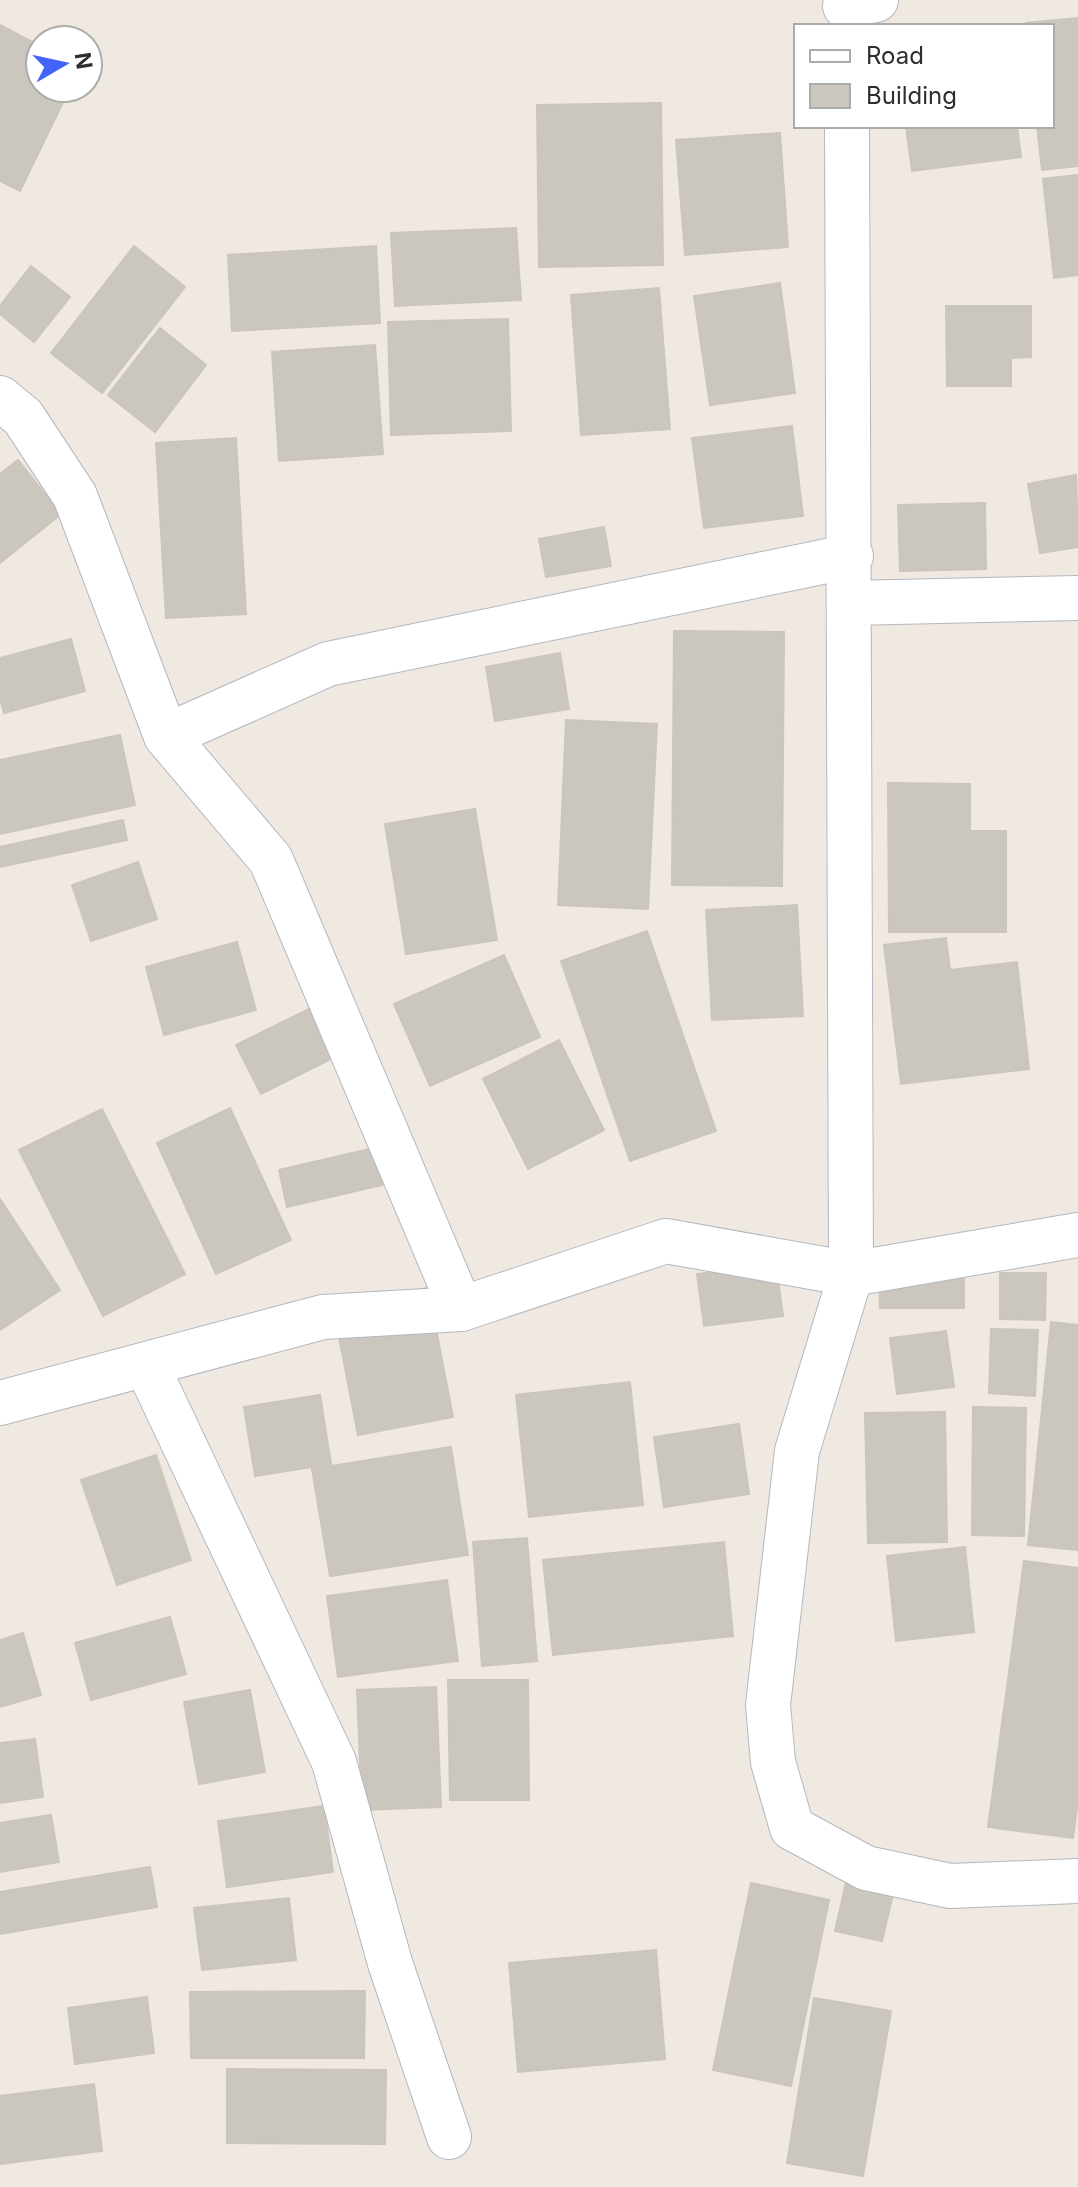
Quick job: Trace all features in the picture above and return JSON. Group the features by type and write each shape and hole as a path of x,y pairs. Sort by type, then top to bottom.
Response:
{"street":[{"path":"847,128 851,556 851,1274 797,1451 768,1705 773,1762 792,1828 866,1868 950,1886 1078,1881"},
{"path":"0,398 23,417 75,496 166,736 271,860 461,1309"},
{"path":"166,736 328,664 851,556"},
{"path":"851,603 1078,598"},
{"path":"0,1403 323,1317 461,1309 666,1241 851,1274 1078,1235"},
{"path":"147,1366 334,1762 390,1963 449,2137"}],"building":[{"path":"1078,18 1078,166 1042,170 1037,128 1054,128 1054,24 1026,23"},
{"path":"0,25 24,38 24,104 62,104 20,191 0,181"},
{"path":"661,103 663,265 539,267 537,105"},
{"path":"906,128 1017,128 1021,157 912,171"},
{"path":"780,133 788,247 685,255 676,140"},
{"path":"1078,175 1078,275 1054,278 1043,179"},
{"path":"516,228 521,300 395,306 391,233"},
{"path":"134,246 185,287 102,393 51,353"},
{"path":"376,246 380,323 232,331 228,255"},
{"path":"31,266 70,297 34,342 0,314 0,306"},
{"path":"780,283 795,393 710,405 694,296"},
{"path":"659,288 670,429 581,435 571,295"},
{"path":"946,306 1031,306 1031,357 1011,358 1011,386 947,386"},
{"path":"508,319 511,431 391,435 388,322"},
{"path":"160,328 206,365 155,432 108,395"},
{"path":"375,345 383,454 279,461 272,352"},
{"path":"792,426 803,516 704,528 692,438"},
{"path":"236,438 246,614 166,618 156,443"},
{"path":"18,460 61,514 0,563 0,474"},
{"path":"1076,475 1078,547 1040,553 1028,484"},
{"path":"985,503 986,569 900,571 898,505"},
{"path":"604,527 611,566 546,577 539,539"},
{"path":"674,631 784,632 782,886 672,885"},
{"path":"71,639 85,691 4,713 0,698 0,658"},
{"path":"560,653 569,709 495,721 486,667"},
{"path":"566,720 657,724 648,909 558,905"},
{"path":"120,735 135,805 0,834 0,760"},
{"path":"888,783 970,784 970,831 1006,831 1006,932 889,932"},
{"path":"475,809 497,940 406,954 385,824"},
{"path":"123,820 127,840 0,867 0,847"},
{"path":"138,862 157,919 91,941 72,885"},
{"path":"797,905 803,1016 712,1020 706,910"},
{"path":"647,931 716,1131 630,1161 561,961"},
{"path":"946,938 950,970 1017,962 1029,1069 901,1084 884,945"},
{"path":"237,942 256,1010 164,1035 146,967"},
{"path":"504,955 540,1037 430,1086 394,1004"},
{"path":"315,1006 339,1055 261,1094 236,1045"},
{"path":"559,1040 604,1130 528,1169 483,1079"},
{"path":"230,1108 291,1240 216,1274 157,1143"},
{"path":"102,1109 185,1274 103,1316 19,1150"},
{"path":"374,1148 382,1185 287,1207 279,1170"},
{"path":"0,1199 60,1290 0,1330"},
{"path":"776,1264 783,1316 704,1326 697,1274"},
{"path":"964,1265 964,1308 880,1308 879,1266"},
{"path":"1000,1273 1046,1273 1045,1320 1000,1319"},
{"path":"428,1288 453,1417 358,1435 333,1306"},
{"path":"1051,1322 1078,1325 1078,1550 1028,1545"},
{"path":"991,1329 1038,1330 1035,1396 989,1393"},
{"path":"946,1331 954,1387 897,1394 890,1338"},
{"path":"630,1382 643,1505 529,1517 516,1395"},
{"path":"320,1395 331,1464 255,1476 244,1407"},
{"path":"973,1407 1026,1408 1024,1536 972,1535"},
{"path":"945,1412 947,1542 868,1543 865,1413"},
{"path":"739,1424 749,1494 664,1507 654,1437"},
{"path":"451,1447 468,1555 330,1576 312,1469"},
{"path":"156,1455 191,1560 117,1585 81,1480"},
{"path":"527,1538 537,1661 482,1666 473,1542"},
{"path":"724,1542 733,1636 553,1655 543,1560"},
{"path":"965,1547 974,1632 896,1641 887,1556"},
{"path":"1024,1561 1078,1568 1078,1800 1073,1838 988,1827"},
{"path":"447,1580 458,1661 338,1677 327,1596"},
{"path":"170,1617 186,1674 91,1700 75,1643"},
{"path":"23,1633 41,1695 0,1707 0,1640"},
{"path":"448,1680 528,1680 529,1800 450,1800"},
{"path":"436,1687 441,1807 362,1810 357,1690"},
{"path":"250,1690 265,1772 199,1784 184,1702"},
{"path":"35,1739 43,1797 0,1803 0,1743"},
{"path":"324,1806 333,1872 227,1887 218,1821"},
{"path":"51,1815 59,1862 0,1872 0,1823"},
{"path":"150,1867 157,1907 0,1934 0,1892"},
{"path":"847,1878 894,1890 882,1941 835,1931"},
{"path":"751,1883 829,1900 791,2086 713,2070"},
{"path":"289,1898 296,1960 202,1970 194,1908"},
{"path":"656,1950 665,2059 518,2072 509,1963"},
{"path":"365,1991 364,2058 191,2058 190,1992"},
{"path":"147,1997 154,2053 75,2064 68,2008"},
{"path":"814,1998 891,2011 863,2176 787,2163"},
{"path":"227,2069 386,2070 385,2144 227,2143"},
{"path":"94,2084 102,2151 0,2164 0,2096"}]}
